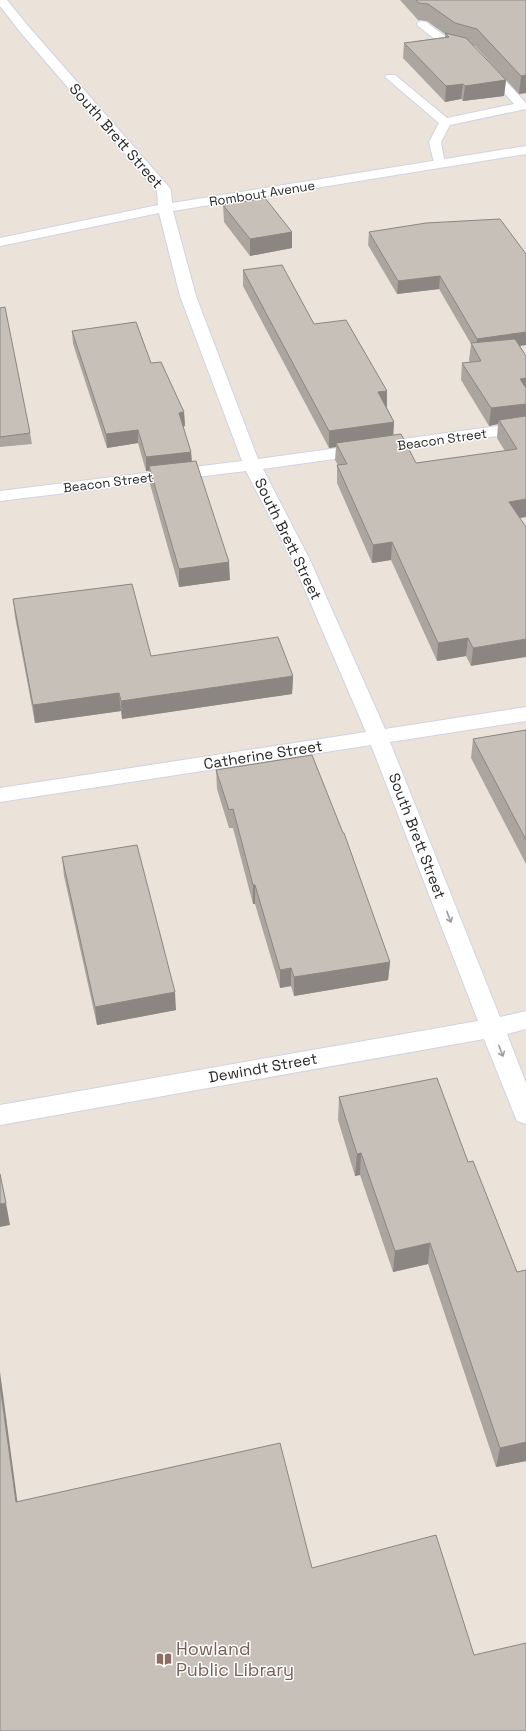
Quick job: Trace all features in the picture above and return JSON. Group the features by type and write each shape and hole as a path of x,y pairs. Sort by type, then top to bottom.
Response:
{"street":[{"name":"South Brett Street","path":"1,0 25,30 164,190 165,208 188,296 252,465 300,560 378,737 526,1114"},
{"name":"Rombout Avenue","path":"0,242 165,208 526,150"},
{"name":"Beacon Street","path":"0,496 252,465 526,427"},
{"name":"Catherine Street","path":"0,795 526,714"},
{"name":"Dewindt Street","path":"0,1115 493,1028 526,1020"}],"lane":[{"path":"422,24 449,45 470,49 522,106 445,122"},
{"path":"390,76 445,122"},
{"path":"439,164 435,142 445,122"}],"building":[{"path":"416,0 526,0 526,75 521,76 477,29 455,23 428,4 419,3"},
{"path":"445,33 466,38 506,80 465,86 463,84 446,86 404,43 449,37"},
{"path":"265,198 292,232 250,239 223,205"},
{"path":"500,219 526,254 526,332 477,339 440,276 398,281 369,232 426,223"},
{"path":"282,265 314,324 346,320 387,391 378,392 394,422 329,431 243,270"},
{"path":"5,307 30,433 0,437 0,308"},
{"path":"136,322 151,363 161,362 184,412 179,413 191,452 146,457 138,430 106,434 72,331"},
{"path":"515,339 526,356 526,378 520,379 526,388 526,404 491,408 462,363 481,361 471,343"},
{"path":"526,416 526,499 509,502 526,527 526,639 473,648 468,638 438,643 392,542 373,545 337,465 347,464 336,443 401,434 416,463 517,449 499,420"},
{"path":"196,461 229,562 179,569 149,466"},
{"path":"132,584 151,656 278,637 293,676 121,701 119,693 33,705 13,599"},
{"path":"526,730 526,840 473,739"},
{"path":"312,755 344,833 390,962 294,977 291,968 280,970 255,885 253,885 233,809 229,810 216,770"},
{"path":"137,845 175,992 95,1007 62,857"},
{"path":"437,1078 468,1162 473,1161 517,1272 526,1270 526,1442 500,1448 430,1243 395,1251 361,1153 357,1154 339,1097"},
{"path":"0,1174 6,1203 0,1204"},
{"name":"Howland Public Library","path":"0,1385 16,1502 280,1443 312,1568 436,1535 474,1655 526,1643 526,1731 0,1731"}],"place":[{"name":"Howland Public Library","path":"164,1659"}]}
